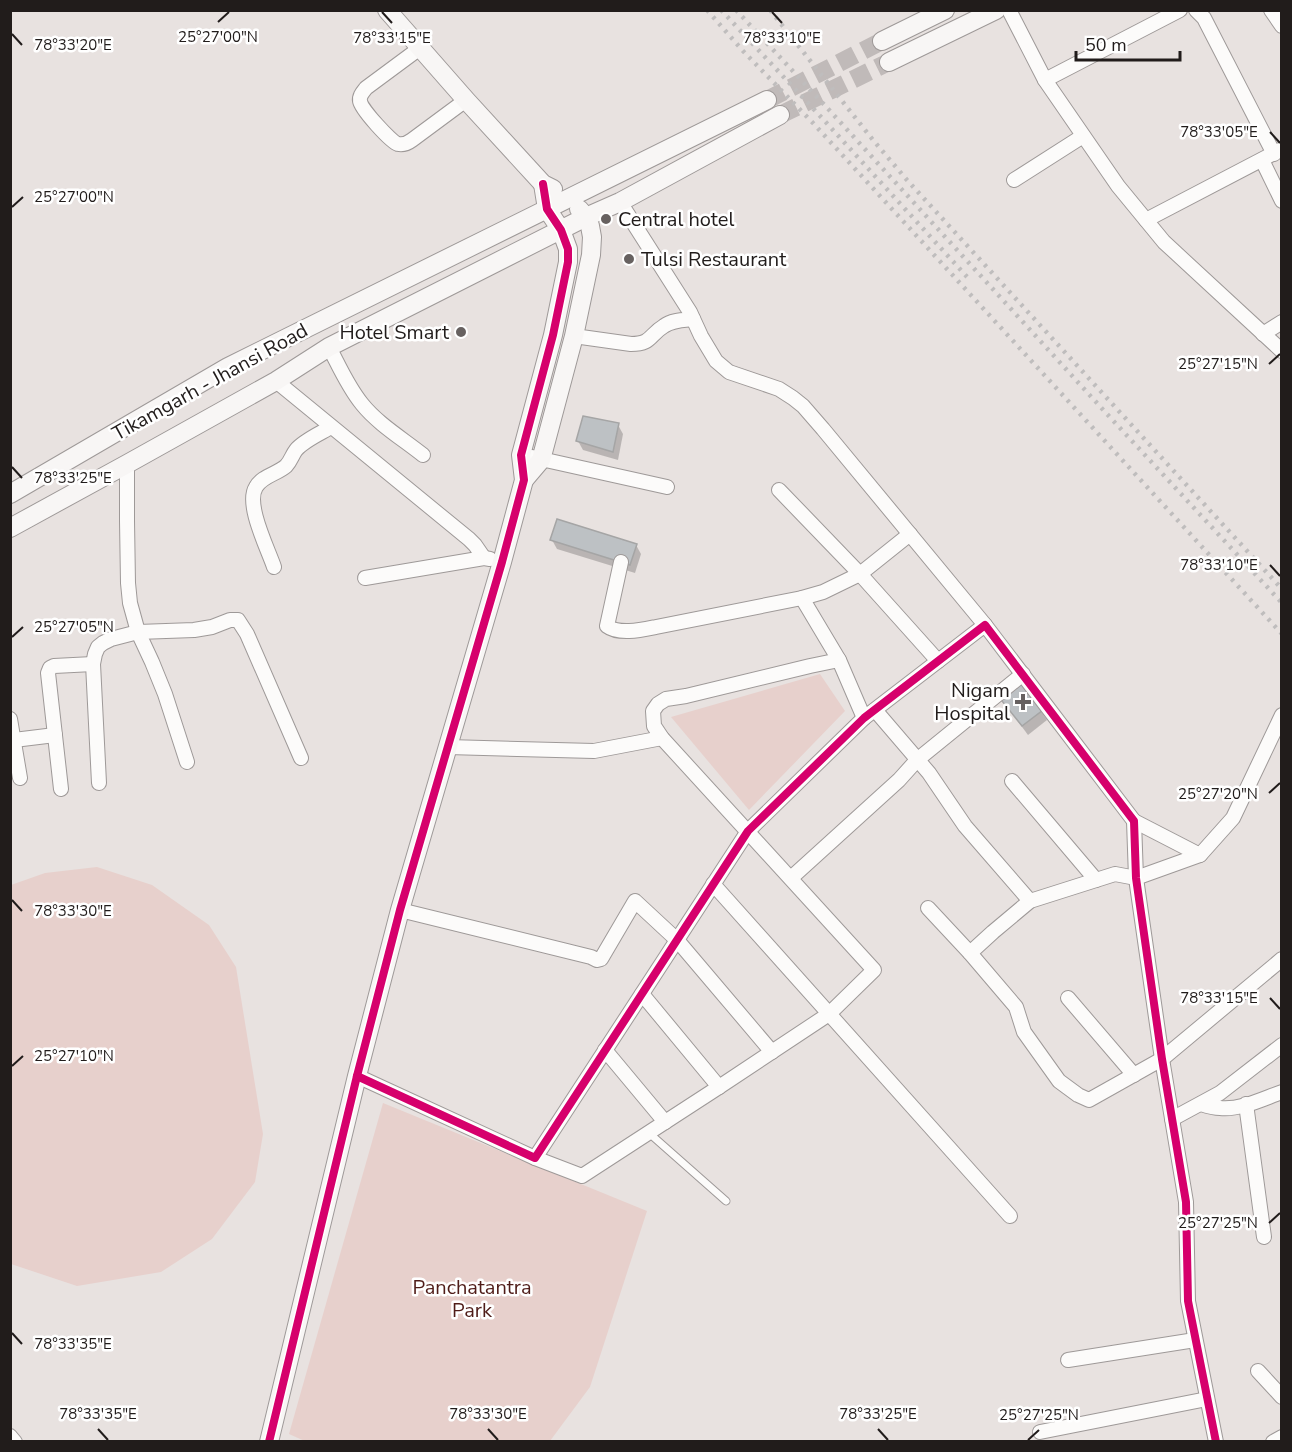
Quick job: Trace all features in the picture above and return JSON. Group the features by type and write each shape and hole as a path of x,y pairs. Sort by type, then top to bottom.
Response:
{"street":[{"path":"387,10 543,184 569,198 586,217 590,226 591,255 574,336 541,460 524,480"},
{"path":"882,41 945,10"},
{"path":"889,62 996,10"},
{"path":"1009,10 1045,80 1118,186 1164,242 1281,351"},
{"path":"1045,80 1180,10"},
{"path":"1196,10 1204,18 1272,154 1281,201"},
{"path":"1271,10 1281,26"},
{"path":"420,48 366,88 361,95 363,108 391,140 397,144 405,144 466,100"},
{"name":"Tikamgarh - Jhansi Road","path":"10,494 228,367 767,100"},
{"name":"Tikamgarh - Jhansi Road","path":"10,528 276,381 329,347 620,202 780,115"},
{"path":"1014,180 1083,136"},
{"path":"1146,220 1272,154"},
{"path":"269,1442 357,1076 400,910 524,480 521,455 553,335 568,262 568,249 561,230 547,209 543,184"},
{"path":"620,202 693,319 716,361 729,372 779,389 803,406 986,625 1134,821 1200,855"},
{"path":"574,336 640,344 647,341 665,325 693,319"},
{"path":"1263,334 1281,322"},
{"path":"329,347 362,405 423,455"},
{"path":"276,381 469,539 484,558"},
{"path":"274,567 254,511 253,492 263,480 285,467 294,451 331,427"},
{"path":"521,455 667,487"},
{"path":"128,464 130,603 138,632 165,694 187,762"},
{"path":"778,490 860,574 938,661"},
{"path":"621,562 607,624 610,628 631,631 823,592 860,574 910,534"},
{"path":"365,578 484,558 502,562"},
{"path":"802,598 870,714 929,773 964,826 1030,901"},
{"path":"99,783 93,664 98,647 103,643 138,632 194,630 212,627 230,620 238,620 247,634 302,758"},
{"path":"535,1158 748,831 870,714 986,625"},
{"path":"357,1076 535,1158 582,1176 829,1014 874,970 662,738 654,726 653,711 666,699 839,660"},
{"path":"61,789 48,673 54,666 93,664"},
{"path":"791,878 899,780 917,760 1023,674"},
{"path":"970,954 1030,901 1115,874 1136,878 1200,855 1233,818 1281,715"},
{"path":"10,718 20,778"},
{"path":"14,740 55,735"},
{"path":"448,747 594,751 662,738"},
{"path":"1012,782 1096,880"},
{"path":"1134,821 1136,878 1162,1059 1186,1202 1188,1301 1216,1442"},
{"path":"713,884 1010,1216"},
{"path":"400,910 597,960 601,959 635,901 677,940 772,1052"},
{"path":"928,908 1016,1007 1024,1032 1059,1081 1089,1100 1162,1059 1281,959"},
{"path":"642,994 719,1088"},
{"path":"1068,998 1134,1075"},
{"path":"1172,1119 1201,1104 1238,1080 1281,1045"},
{"path":"605,1050 665,1122"},
{"path":"1201,1104 1227,1108 1280,1097"},
{"path":"1246,1104 1264,1237"},
{"path":"1068,1360 1196,1340"},
{"path":"1258,1371 1281,1397"},
{"path":"1041,1432 1208,1399"},
{"path":"10,1436 15,1442"},
{"path":"1273,1442 1281,1437"}],"lane":[{"path":"649,1133 726,1201"}],"green space":[{"path":"820,674 845,711 749,810 671,717"},
{"path":"97,867 152,885 209,925 236,967 263,1134 255,1182 212,1239 161,1272 77,1286 11,1264 11,885 45,873"},
{"name":"Panchatantra Park","path":"383,1103 647,1211 590,1387 550,1441 307,1442 289,1434"}],"building":[{"path":"583,416 619,423 613,452 576,441"},
{"path":"557,519 637,544 630,565 550,540"},
{"path":"1020,679 1043,710 1022,726 998,696"}],"tunnel":[{"path":"767,100 882,41"},
{"path":"780,115 889,62"}],"railway":[{"path":"707,10 1282,634"},
{"path":"721,10 969,279"},
{"path":"736,10 1282,603"},
{"path":"770,10 907,180 1282,589"}],"cycle path":[{"path":"269,1442 357,1076 400,910 524,480 521,455 553,335 568,262 568,249 561,230 547,209 543,184"},
{"path":"357,1076 535,1158 748,831 864,718 985,625 1134,821 1136,878 1162,1059 1186,1202 1188,1301 1216,1442"}],"place":[{"name":"Central hotel","path":"606,219"},
{"name":"Tulsi Restaurant","path":"629,259"},
{"name":"Hotel Smart","path":"461,332"},
{"name":"Nigam Hospital","path":"1023,702"}]}
